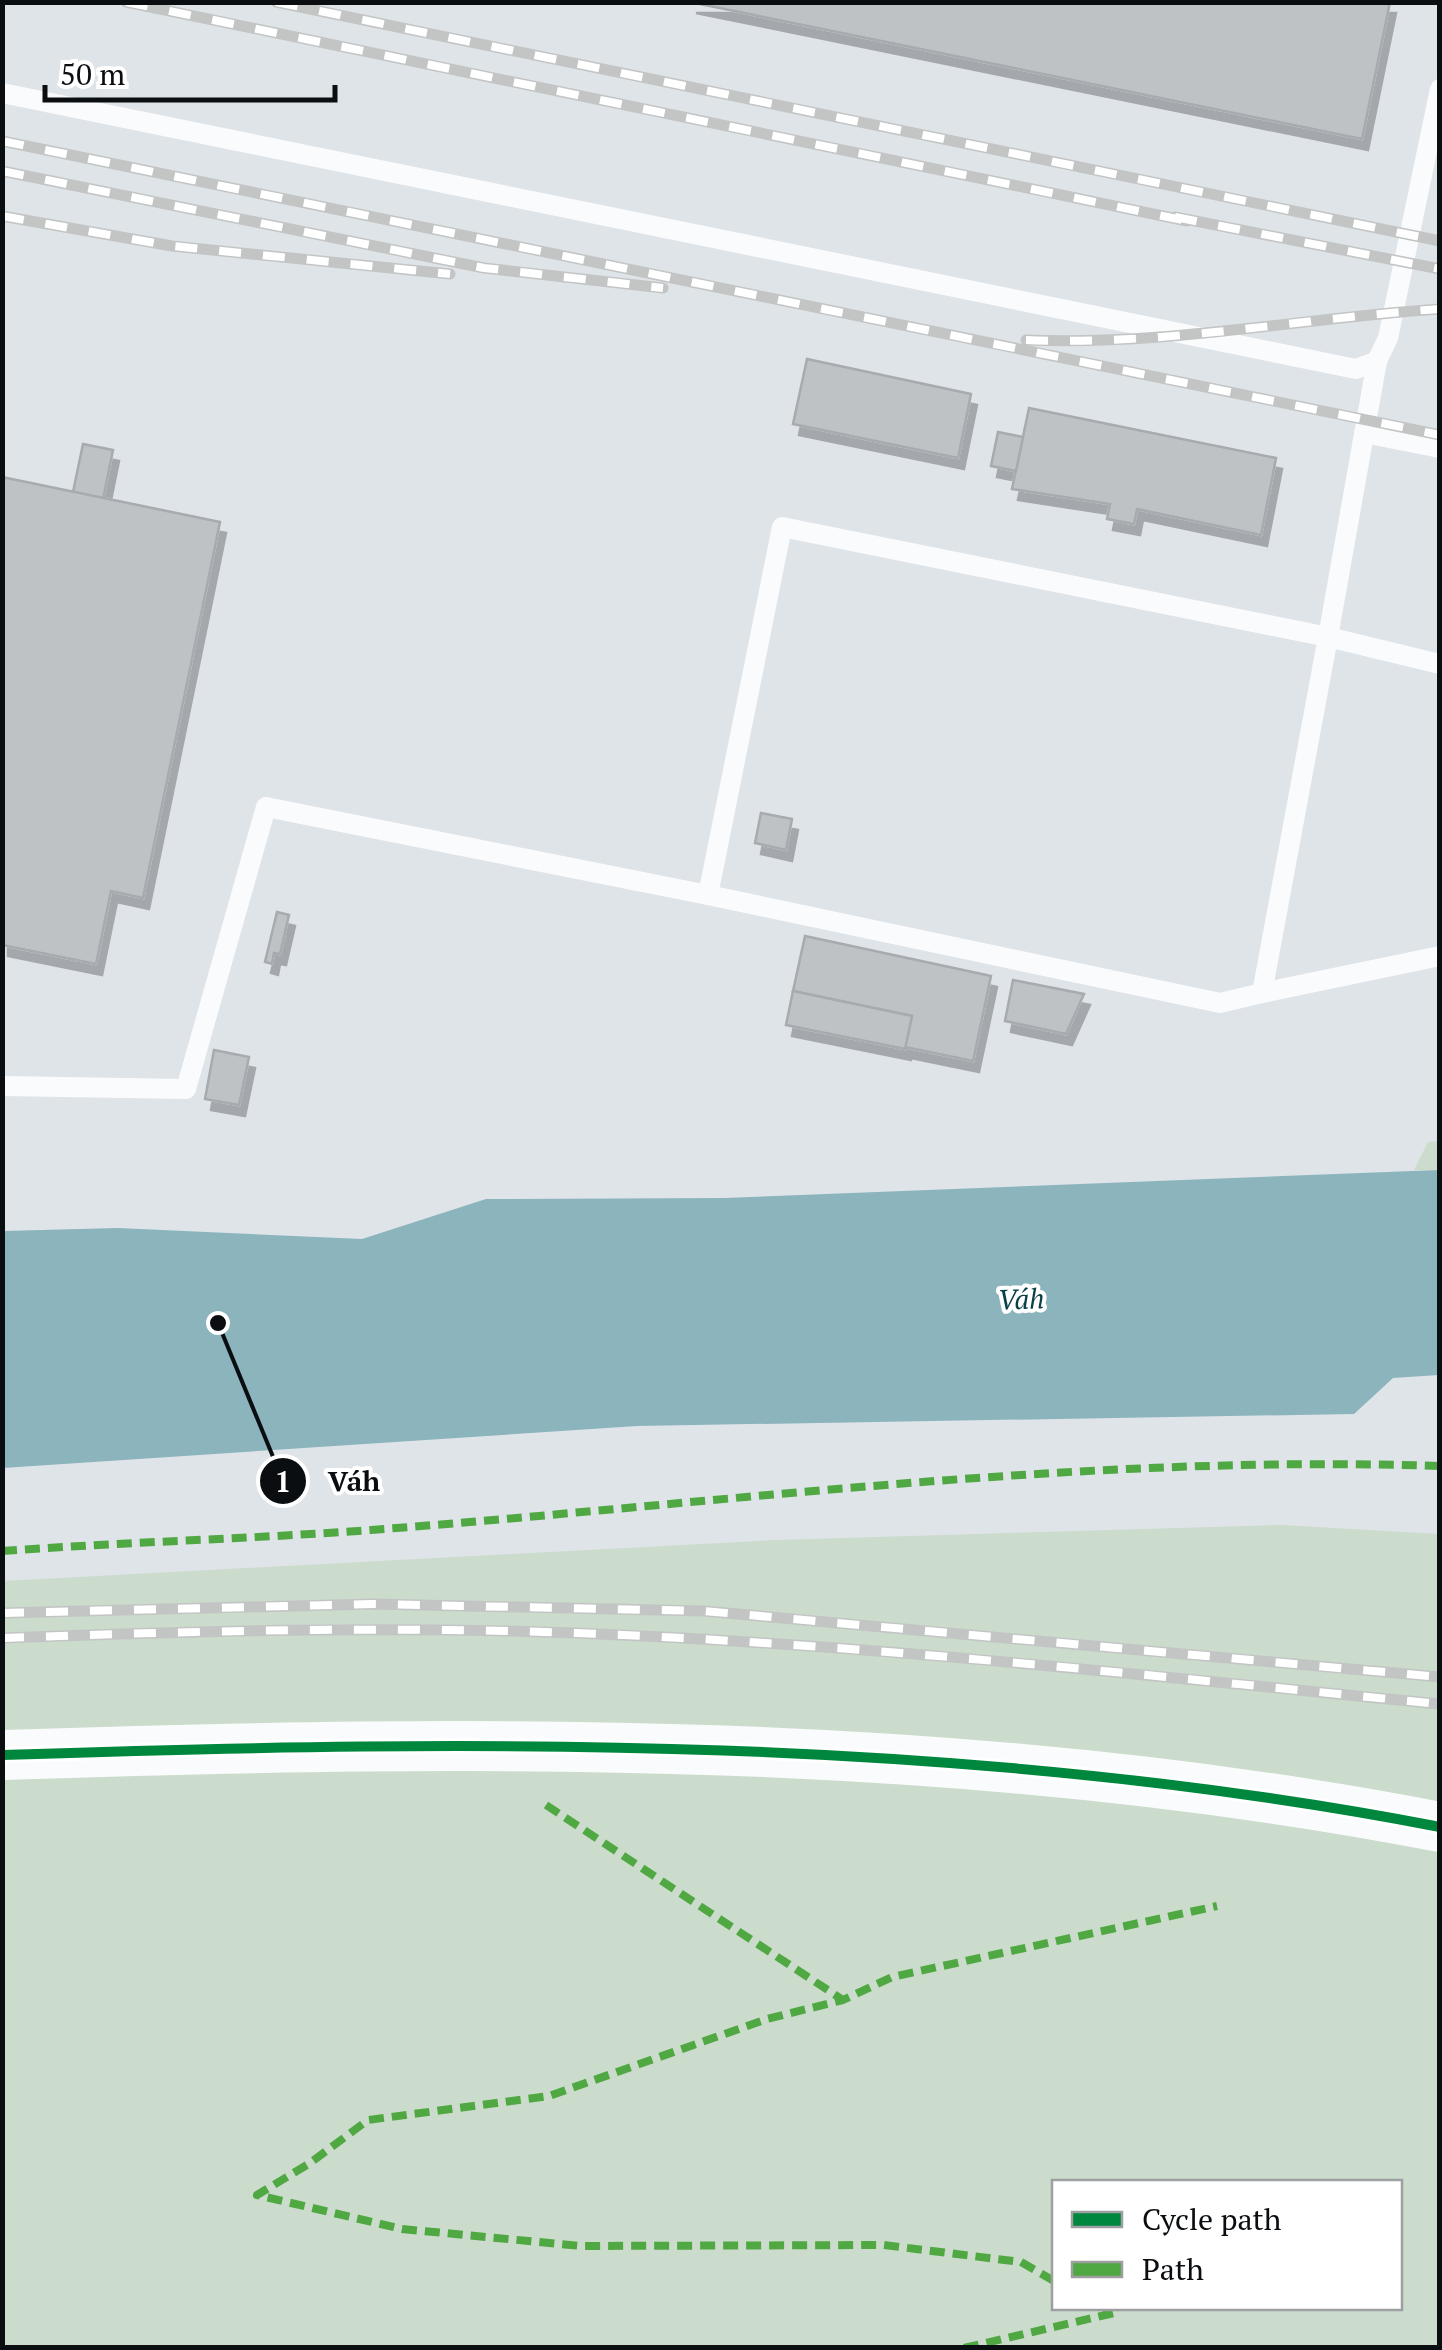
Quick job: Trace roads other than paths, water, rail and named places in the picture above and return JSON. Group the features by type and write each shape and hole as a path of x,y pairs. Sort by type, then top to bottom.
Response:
{"street":[{"path":"2,1755 181,1748 776,1749 1032,1769 1290,1798 1440,1827"}],"lane":[{"path":"1262,993 1377,361 1396,312 1440,90"},
{"path":"2,93 1356,369 1377,361"},
{"path":"1417,202 1440,206"},
{"path":"1364,433 1440,448"},
{"path":"708,895 782,528 1440,664"},
{"path":"2,1086 186,1089 266,807 1220,1002 1440,956"}],"water":[{"path":"1439,1170 1439,1375 1393,1378 1354,1414 637,1426 3,1468 3,1231 118,1228 362,1239 486,1199 724,1198"}],"railway":[{"path":"126,2 1187,221"},
{"path":"276,2 1440,241"},
{"path":"2,141 1440,435"},
{"path":"2,171 484,268 663,288"},
{"path":"2,216 172,246 450,274"},
{"path":"1175,217 1440,269"},
{"path":"1026,340 1130,339 1440,309"},
{"path":"2,1613 373,1604 704,1611 1440,1677"},
{"path":"2,1638 288,1630 575,1633 900,1653 1440,1704"}],"place":[{"name":"Váh","path":"218,1323"}]}
